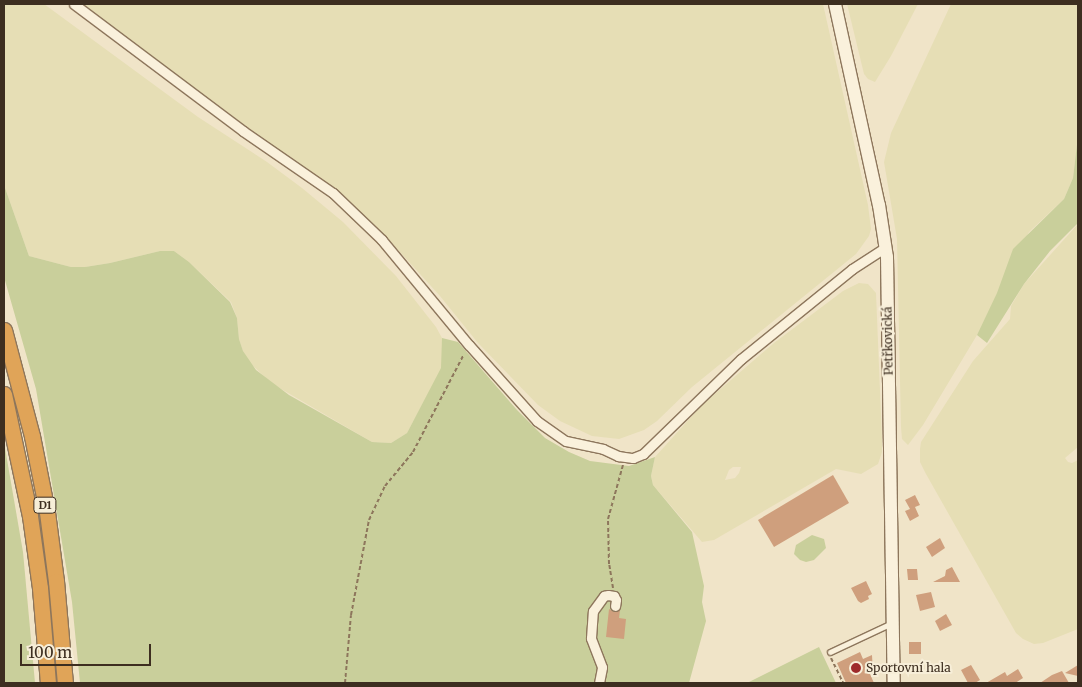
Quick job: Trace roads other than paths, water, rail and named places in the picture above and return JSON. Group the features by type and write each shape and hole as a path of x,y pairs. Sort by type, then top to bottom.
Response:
{"highway":[{"name":"D1","path":"4,330 32,436 47,512 56,581 65,683"},
{"name":"D1","path":"4,394 30,516 40,588 48,683"}],"street":[{"path":"74,4 243,131 333,193 382,240 469,345 537,421 550,432 566,441 603,449 625,457 633,458 643,454 741,359 852,269 886,247"},
{"name":"Petřkovická","path":"835,4 879,205 886,247 894,683"},
{"path":"599,683 602,667 592,638 594,611 604,596 614,596 615,606"}],"lane":[{"path":"830,652 893,623"}],"place":[{"name":"Sportovní hala","path":"856,668"}]}
